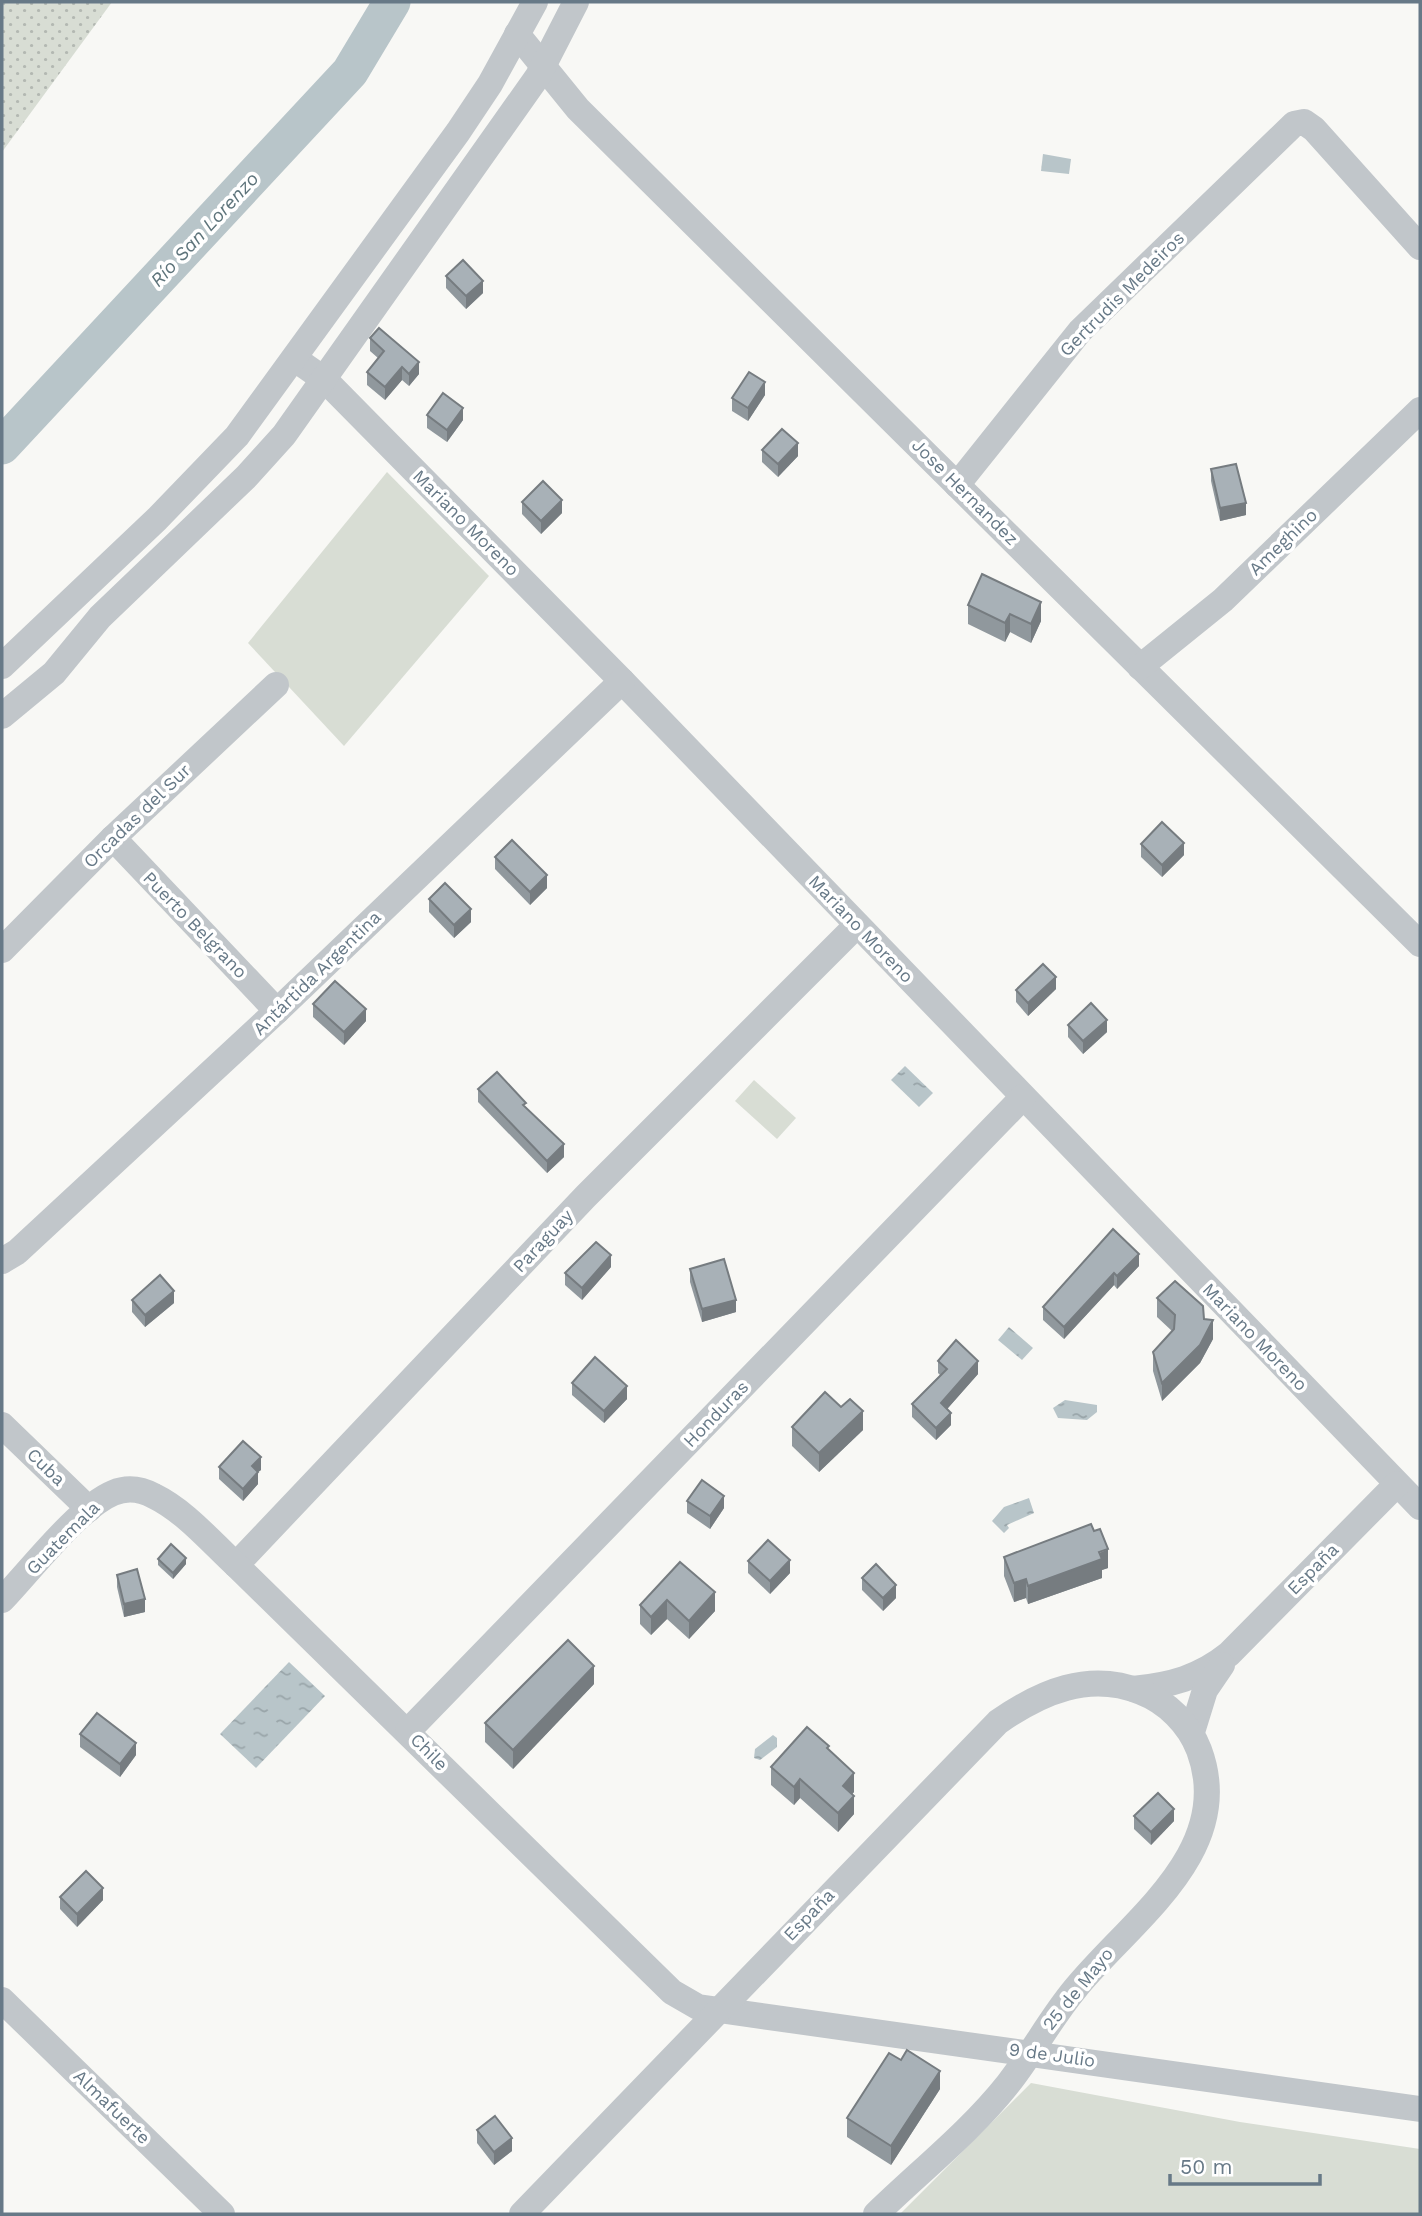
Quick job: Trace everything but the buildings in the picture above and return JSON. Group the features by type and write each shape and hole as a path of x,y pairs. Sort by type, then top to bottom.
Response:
{"street":[{"path":"2,666 207,470 295,359 458,132 535,2"},
{"path":"2,716 54,673 100,617 267,455 325,380 543,68 576,2"},
{"name":"Jose Hernandez","path":"517,34 588,118 1420,944"},
{"name":"Gertrudis Medeiros","path":"957,485 1080,331 1294,124 1304,122 1420,247"},
{"name":"Mariano Moreno","path":"295,359 325,380 622,681 1420,1507"},
{"name":"Ameghino","path":"1140,667 1223,600 1420,410"},
{"name":"Antártida Argentina","path":"5,1260 277,1011 622,681"},
{"name":"Orcadas del Sur","path":"2,950 113,838 276,685"},
{"name":"Puerto Belgrano","path":"113,838 277,1011"},
{"name":"Paraguay","path":"236,1565 586,1196 857,925"},
{"name":"Honduras","path":"408,1731 1023,1097"},
{"name":"Cuba","path":"2,1425 89,1509"},
{"name":"España","path":"522,2214 998,1722 1020,1707 1069,1686 1090,1682 1133,1689 1163,1686 1210,1670 1229,1654 1397,1483"},
{"name":"Guatemala","path":"2,1600 89,1509 113,1493 134,1489 170,1505"},
{"name":"Chile","path":"170,1505 236,1565 685,2001"},
{"name":"España","path":"1133,1689 1169,1709 1192,1732 1205,1690 1229,1654"},
{"name":"25 de Mayo","path":"876,2214 994,2100 1052,2018 1092,1968 1164,1894 1195,1846 1208,1800 1207,1783 1192,1732"},
{"name":"Almafuerte","path":"2,2000 222,2214"},
{"name":"9 de Julio","path":"685,2001 717,2011 1030,2052 1420,2109"}],"shaded area":[{"path":"2,2 112,2 2,152"},
{"path":"387,472 489,576 344,746 248,643"},
{"path":"754,1080 796,1118 777,1139 735,1101"},
{"path":"1031,2083 1240,2122 1420,2149 1420,2214 900,2214"}],"water":[{"path":"1043,154 1071,159 1069,174 1041,171"},
{"path":"905,1066 933,1093 919,1107 891,1080"},
{"path":"1009,1327 1033,1348 1022,1360 998,1340"},
{"path":"1065,1400 1097,1405 1097,1412 1087,1420 1058,1418 1053,1408"},
{"path":"1029,1498 1034,1513 1007,1525 1009,1528 1004,1533 992,1521 1004,1507"},
{"path":"289,1662 325,1696 256,1768 220,1734"},
{"path":"773,1735 777,1738 777,1747 760,1760 754,1758 755,1749"}],"waterway":[{"name":"Río San Lorenzo","path":"2,446 350,72 392,2"}]}
